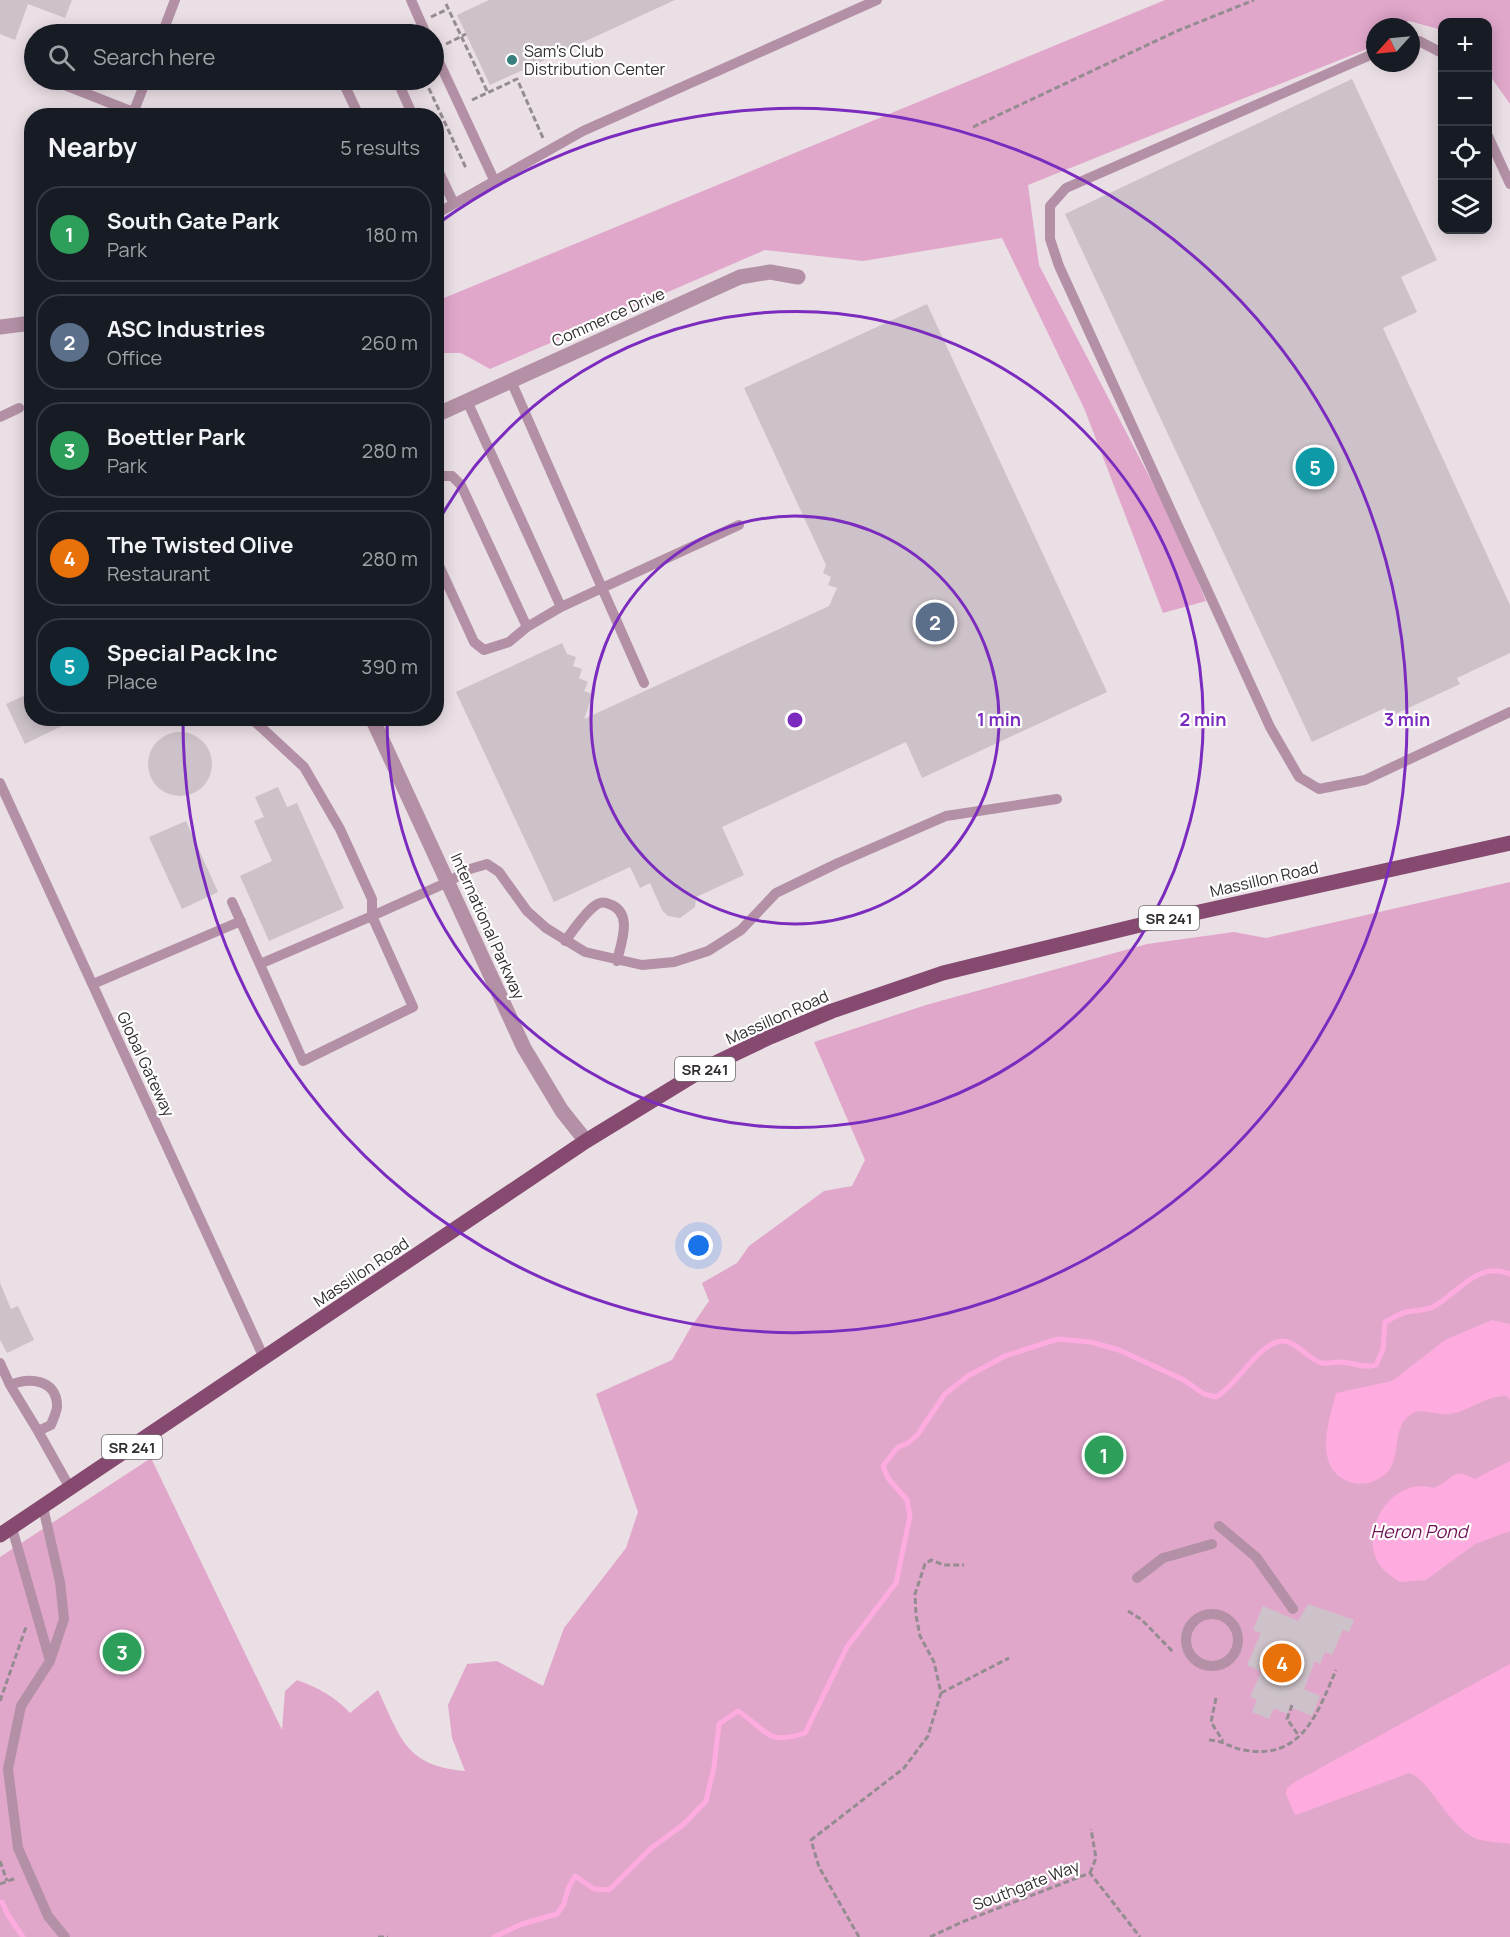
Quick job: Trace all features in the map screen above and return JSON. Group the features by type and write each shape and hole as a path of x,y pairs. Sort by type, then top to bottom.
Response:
{"main road":[{"name":"Massillon Road","path":"6,1532 586,1141 707,1067 770,1037 915,982 1136,926 1510,843"}],"street":[{"name":"Commerce Drive","path":"444,411 740,277 770,273 798,277"},
{"path":"0,327 24,324"},
{"name":"International Parkway","path":"376,726 524,1048 562,1111 586,1141"}],"lane":[{"path":"166,24 175,0"},
{"path":"411,0 422,24"},
{"path":"444,210 583,131 877,0"},
{"path":"1420,42 1438,50"},
{"path":"1366,57 1066,188 1050,206 1050,239 1059,266 1265,716 1299,777 1319,789 1365,780 1510,712"},
{"path":"444,65 459,106 495,182"},
{"path":"76,90 119,108"},
{"path":"135,108 142,90"},
{"path":"347,90 355,108"},
{"path":"401,90 409,108"},
{"path":"1492,145 1510,184"},
{"path":"444,183 454,204"},
{"path":"511,381 644,683"},
{"path":"467,401 561,607"},
{"path":"0,417 19,408"},
{"path":"444,476 452,476 461,485 527,627"},
{"path":"444,576 474,642 484,650 509,642 527,627 561,607 739,525"},
{"path":"232,903 303,1061 413,1007 372,916 372,899 349,849 304,767 260,726"},
{"name":"Global Gateway","path":"0,783 264,1358"},
{"path":"260,964 448,882 470,869 487,864 499,872 527,911 566,941 585,952 642,965 664,963 708,951 741,930 776,893 946,816 1057,799"},
{"path":"566,941 596,905 606,902 616,906 624,916 617,961"},
{"path":"93,984 241,921"},
{"path":"0,1364 70,1488"},
{"path":"10,1385 24,1379 42,1381 52,1390 57,1406 51,1425 39,1431"},
{"path":"43,1507 60,1582 64,1619 50,1661 21,1706 8,1769 18,1848 48,1916 65,1937"},
{"path":"1219,1526 1256,1557 1293,1608"},
{"path":"6,1532 50,1661"},
{"path":"1137,1578 1163,1558 1212,1544"},
{"path":"1207,1614 1224,1617 1236,1629 1238,1647 1234,1655 1221,1665 1204,1666 1196,1662 1186,1648 1187,1630 1198,1617 1207,1614"}],"path":[{"path":"973,127 1177,30 1254,0"},
{"path":"446,4 488,93"},
{"path":"444,45 466,34"},
{"path":"459,106 517,79 549,151"},
{"path":"430,90 438,108"},
{"path":"444,121 466,168"},
{"path":"859,1937 819,1867 812,1840 817,1833 904,1768 928,1736 941,1693 934,1662 920,1636 915,1594 925,1563 931,1560 944,1565 964,1565"},
{"path":"1128,1611 1142,1620 1174,1653"},
{"path":"0,1701 24,1638 27,1622"},
{"path":"941,1693 1009,1658"},
{"path":"1209,1740 1223,1741 1238,1749 1258,1751 1279,1747 1299,1736 1317,1717 1336,1670"},
{"path":"1216,1698 1211,1722 1223,1741"},
{"path":"1292,1705 1287,1719 1299,1736"},
{"path":"1090,1873 1096,1858 1091,1829"},
{"path":"0,1860 7,1881"},
{"name":"Southgate Way","path":"930,1937 962,1922 1090,1873 1140,1937"},
{"path":"378,1937 388,1937"}],"shaded area":[{"path":"1165,0 1510,0 1510,104 1492,79 1492,18 1438,18 1438,29 1420,24 1420,18 1366,18 1366,49 1028,185 1039,265 1173,522 1206,601 1163,613 1084,408 1002,238 863,261 765,250 490,369 461,353 444,353 444,298"},
{"path":"1510,882 1510,1937 0,1937 0,1557 151,1458 282,1730 285,1691 297,1680 326,1693 350,1713 378,1690 393,1723 408,1747 430,1763 465,1771 452,1738 448,1705 467,1664 497,1661 543,1686 564,1628 626,1548 638,1512 596,1394 672,1360 709,1301 702,1283 737,1263 749,1246 824,1191 852,1186 865,1160 814,1042 926,1005 1147,944 1234,932 1266,938"}],"water":[{"name":"Heron Pond","path":"1492,1320 1510,1324 1510,1400 1507,1396 1499,1396 1450,1414 1415,1412 1405,1420 1401,1427 1393,1462 1384,1475 1363,1484 1350,1482 1338,1476 1327,1456 1326,1443 1336,1393 1392,1381 1445,1340"},
{"name":"Heron Pond","path":"1510,1461 1510,1531 1475,1544 1426,1580 1400,1582 1381,1567 1374,1553 1375,1524 1382,1510 1392,1498 1404,1490 1418,1486 1434,1488 1457,1474 1475,1479"},
{"path":"1510,1664 1510,1844 1477,1839 1466,1833 1424,1784 1409,1773 1296,1815 1294,1813 1286,1794 1287,1788 1295,1782"}],"building":[{"path":"0,0 72,0 65,18 28,4 15,40 0,34"},
{"name":"Sam's Club Distribution Center","path":"489,0 675,0 490,85 457,15"},
{"path":"1352,79 1437,260 1401,277 1417,312 1383,328 1510,605 1510,653 1457,678 1460,684 1389,717 1385,708 1312,742 1065,214"},
{"path":"927,304 1107,692 922,778 906,742 722,827 744,875 696,897 695,907 680,918 668,916 662,910 650,883 640,888 630,867 554,902 456,692 562,643 567,654 576,657 573,666 582,669 579,678 588,682 584,691 593,694 584,719 829,606 837,588 828,585 831,577 823,573 826,565 744,388"},
{"path":"24,696 24,726 62,726 25,744 6,704"},
{"path":"180,732 198,738 206,746 212,764 206,782 198,790 180,796 162,790 154,782 148,764 154,746 162,738"},
{"path":"278,787 287,807 297,803 344,908 269,941 240,876 272,861 254,821 264,817 255,797"},
{"path":"186,821 218,892 182,909 149,837"},
{"path":"0,1283 11,1309 18,1306 34,1340 7,1353 0,1340"},
{"path":"1308,1604 1354,1620 1349,1632 1343,1630 1332,1655 1325,1652 1320,1664 1315,1661 1304,1689 1320,1696 1312,1716 1290,1707 1287,1714 1274,1708 1269,1719 1252,1712 1257,1700 1250,1697 1261,1672 1247,1665 1261,1633 1253,1630 1263,1606 1298,1621"}],"waterway":[{"path":"494,1937 522,1924 557,1914 564,1904 575,1876 594,1889 609,1890 650,1849 684,1824 706,1801 714,1767 719,1724 738,1711 775,1737 792,1737 805,1733 847,1647 896,1583 910,1516 907,1500 888,1478 883,1466 898,1447 908,1443 918,1434 945,1394 968,1376 1005,1356 1058,1339 1091,1342 1119,1350 1184,1380 1204,1394 1216,1397 1231,1385 1253,1359 1277,1342 1289,1342 1322,1363 1376,1365 1383,1349 1385,1322 1406,1312 1433,1307 1469,1280 1488,1271 1510,1274"},
{"path":"2,1902 23,1937"}],"place":[{"name":"Sam's Club Distribution Center","path":"512,60"},
{"name":"Special Pack Inc","path":"1315,467"},
{"name":"ASC Industries","path":"935,622"},
{"name":"South Gate Park","path":"1104,1455"},
{"name":"Boettler Park","path":"122,1652"},
{"name":"The Twisted Olive","path":"1282,1663"}]}
